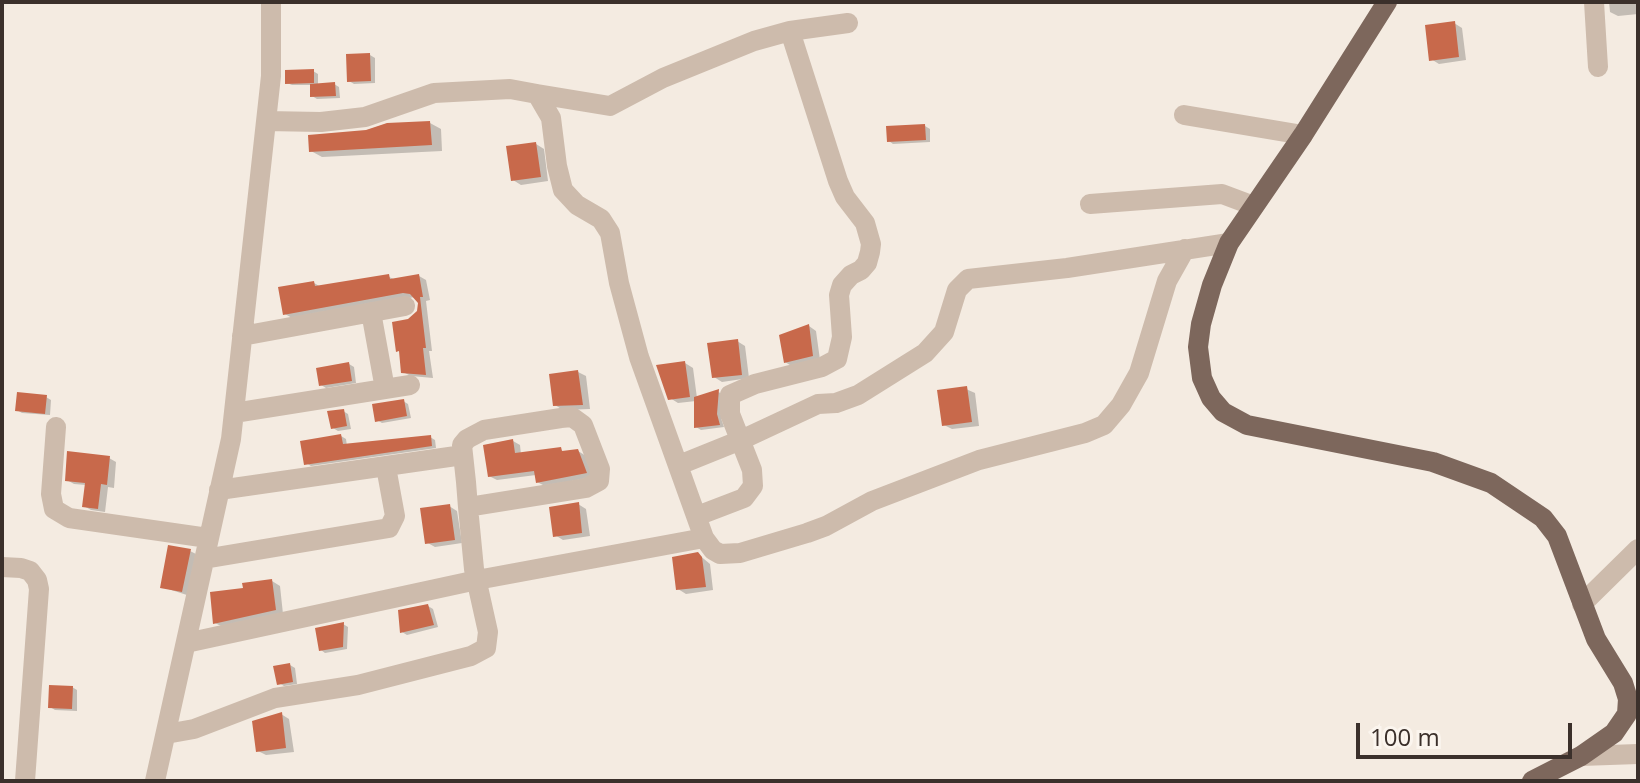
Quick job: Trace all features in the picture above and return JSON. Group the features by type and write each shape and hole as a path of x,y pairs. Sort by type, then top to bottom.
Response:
{"main road":[{"path":"1387,2 1303,135 1229,243 1212,285 1198,347 1202,378 1211,398 1223,412 1247,425 1433,462 1491,483 1543,518 1557,536 1596,639 1623,683 1628,699 1627,714 1614,733 1581,756 1532,781"}],"street":[{"path":"155,781 231,439 271,76 271,2"},
{"path":"1594,2 1598,67"},
{"path":"266,121 321,122 365,117 434,93 510,89 610,106 663,78 730,49 790,31 848,23"},
{"path":"697,516 744,498 753,486 752,470 730,414 730,395 755,384 822,367 837,359 842,337 839,295 842,285 867,263 871,244 865,223 845,197 838,181 790,31"},
{"path":"537,94 551,118 563,190 577,205 601,219 610,233 619,283 639,357 704,538 720,554 740,553 826,526 872,501 979,460 1085,433 1104,425 1121,405 1139,373 1167,281 1185,249"},
{"path":"1184,115 1303,135"},
{"path":"1090,204 1222,194 1254,206"},
{"path":"679,465 818,404 836,403 858,395 925,353 944,332 957,290 968,279 1067,268 1229,243"},
{"path":"242,336 405,306"},
{"path":"371,312 385,389"},
{"path":"234,413 410,385"},
{"path":"166,734 194,729 275,698 358,685 471,656 486,648 488,643 477,580 468,507 462,445 484,430 572,417 583,425 596,456 601,476 599,481 586,488 468,507"},
{"path":"56,427 51,494 54,509 69,518 208,538"},
{"path":"219,490 463,455"},
{"path":"204,559 389,528 395,516 386,467"},
{"path":"186,643 477,580 704,538"},
{"path":"1582,604 1638,549"},
{"path":"2,567 30,571 39,589 25,781"},
{"path":"1581,756 1638,754"}],"building":[{"path":"1455,21 1459,57 1429,61 1425,25"},
{"path":"370,53 371,81 347,82 346,54"},
{"path":"314,69 314,83 285,84 285,70"},
{"path":"335,82 336,96 310,97 310,84"},
{"path":"430,121 432,145 309,152 308,135 366,130 387,123"},
{"path":"925,124 926,140 887,142 886,126"},
{"path":"536,142 541,177 511,181 506,146"},
{"path":"389,274 390,279 419,274 423,297 420,297 426,375 401,373 399,351 396,352 392,322 408,319 417,311 418,303 410,294 283,315 278,287 314,281 315,286"},
{"path":"809,324 813,356 784,363 779,335"},
{"path":"738,339 742,375 712,378 707,343"},
{"path":"685,361 690,397 668,400 656,365"},
{"path":"349,362 352,381 319,386 316,368"},
{"path":"578,370 583,405 553,406 549,374"},
{"path":"967,386 972,422 942,426 937,390"},
{"path":"719,389 717,414 720,425 694,428 694,397"},
{"path":"17,392 47,395 45,414 15,411"},
{"path":"404,399 407,416 375,422 372,404"},
{"path":"344,409 347,426 331,429 327,411"},
{"path":"341,434 343,444 431,435 432,446 304,465 300,441"},
{"path":"513,439 515,453 561,447 562,451 578,449 587,473 536,483 534,471 488,477 483,445"},
{"path":"67,451 110,456 107,485 101,484 98,509 82,507 85,483 65,481"},
{"path":"579,502 582,533 553,537 549,507"},
{"path":"450,504 455,540 425,544 420,508"},
{"path":"168,545 191,549 182,592 160,588"},
{"path":"698,552 702,557 706,587 676,590 672,557"},
{"path":"272,579 276,610 213,624 210,592 243,588 242,583"},
{"path":"428,604 434,625 400,633 398,610"},
{"path":"344,622 343,647 319,651 315,628"},
{"path":"290,663 293,682 277,685 273,666"},
{"path":"49,685 73,686 72,709 48,708"},
{"path":"282,712 286,748 256,752 252,721"}]}
